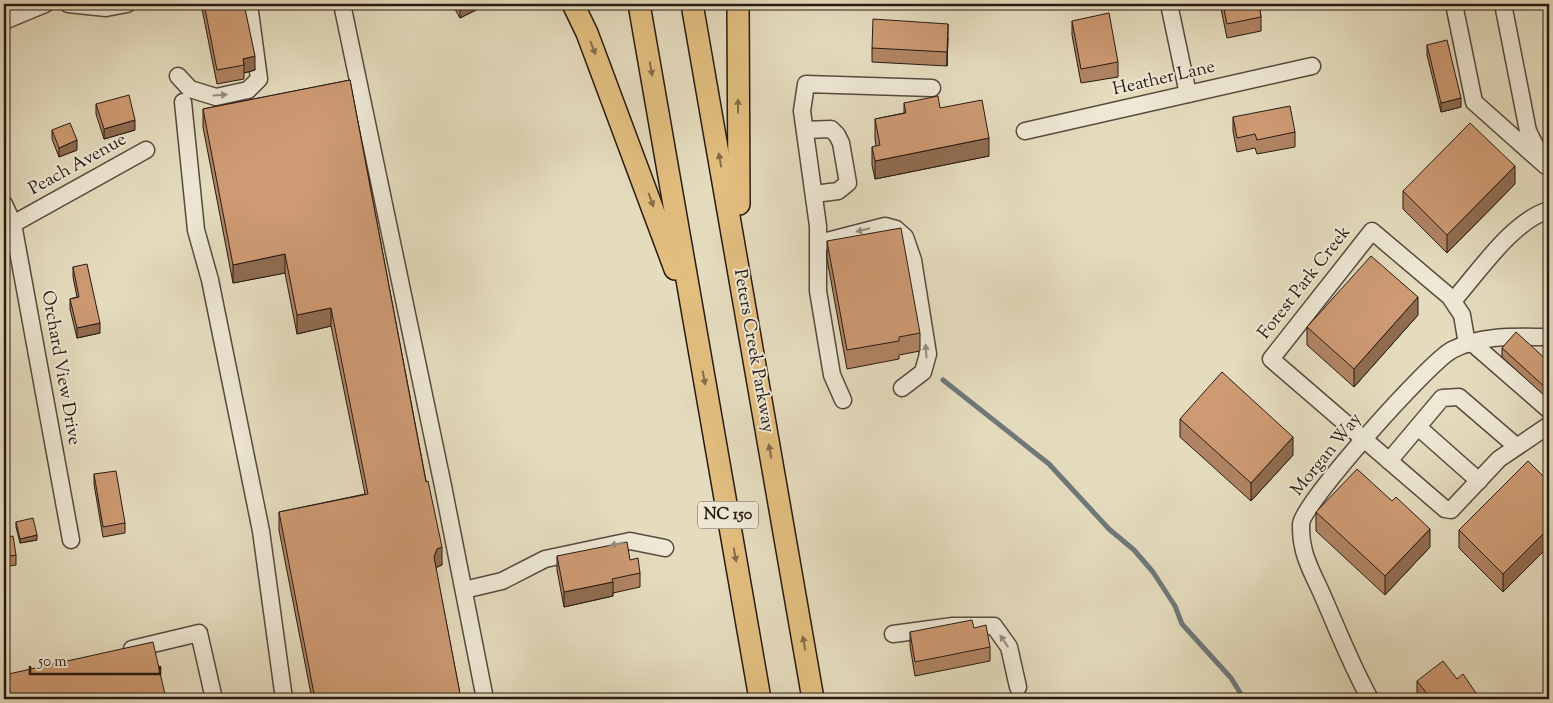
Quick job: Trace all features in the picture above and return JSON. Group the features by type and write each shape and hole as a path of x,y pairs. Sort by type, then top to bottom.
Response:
{"main road":[{"path":"573,4 587,33 652,203 696,330"},
{"name":"NC 150","path":"639,4 760,699"},
{"name":"Peters Creek Parkway","path":"692,4 813,699"},
{"path":"738,4 737,164 741,277"}],"street":[{"path":"4,21 27,6 45,4"},
{"path":"68,4 106,8 127,4"},
{"path":"178,76 190,88 216,97 248,90 259,79 249,4"},
{"path":"342,4 485,699"},
{"path":"1169,4 1188,94"},
{"path":"1454,4 1474,102 1547,172"},
{"path":"1503,4 1528,131 1547,172"},
{"name":"Heather Lane","path":"1025,131 1312,66"},
{"path":"843,400 832,375 824,338 818,292 819,243 802,111 806,84 932,88"},
{"path":"183,102 196,230 210,280 261,531 284,699"},
{"path":"805,130 831,129 837,135 848,183 838,191 814,194"},
{"name":"Peach Avenue","path":"8,226 146,150"},
{"name":"Orchard View Drive","path":"4,204 70,540"},
{"path":"1453,301 1506,240 1527,221 1549,210"},
{"path":"819,243 885,226 896,229 905,237 913,260 928,354 923,372 902,388"},
{"name":"Forest Park Creek","path":"1364,440 1271,359 1372,231 1453,301 1462,315 1469,343"},
{"name":"Morgan Way","path":"1370,699 1358,678 1303,548 1302,520 1310,505 1364,440 1437,361 1451,350 1469,343 1504,336 1549,337"},
{"path":"1469,343 1549,410"},
{"path":"1389,461 1442,398 1459,397 1516,446"},
{"path":"1364,440 1445,509 1451,510 1499,460 1516,446 1549,425"},
{"path":"1418,427 1479,481"},
{"path":"464,590 502,581 545,559 630,541 664,548"},
{"path":"893,634 953,626 994,626 1009,647 1018,687"},
{"path":"116,652 199,633 214,699"}],"building":[{"path":"204,4 244,4 255,56 243,59 244,65 217,70"},
{"path":"1223,4 1259,4 1261,17 1227,24"},
{"path":"1109,13 1118,62 1081,69 1072,21"},
{"path":"1545,14 1549,14 1549,35"},
{"path":"873,19 948,24 947,52 872,48"},
{"path":"1447,40 1461,98 1441,103 1427,45"},
{"path":"350,80 426,482 428,481 442,547 437,549 434,557 461,699 315,699 279,512 368,494 331,308 297,315 285,254 233,265 203,109"},
{"path":"129,95 135,120 104,129 96,104"},
{"path":"938,96 940,108 982,100 989,138 875,161 872,147 880,145 875,119 906,113 904,103"},
{"path":"1290,106 1295,132 1257,140 1255,134 1237,138 1233,117"},
{"path":"70,123 77,140 59,148 52,130"},
{"path":"1470,123 1515,166 1447,235 1403,191"},
{"path":"901,228 920,333 899,337 899,341 847,350 827,241"},
{"path":"1371,256 1418,297 1354,369 1307,327"},
{"path":"87,264 100,323 77,328 70,299 79,297 73,267"},
{"path":"1516,332 1549,362 1549,386 1547,389 1502,348"},
{"path":"1222,372 1293,437 1251,483 1180,419"},
{"path":"1528,461 1549,482 1549,528 1503,574 1459,530"},
{"path":"1357,469 1392,501 1396,497 1430,529 1385,576 1316,512"},
{"path":"116,471 125,523 103,527 94,474"},
{"path":"33,518 37,535 20,539 16,522"},
{"path":"13,536 16,555 4,557 4,538"},
{"path":"627,542 630,560 638,558 640,573 612,579 613,582 564,592 557,556"},
{"path":"972,620 974,628 986,625 990,647 915,662 910,632"},
{"path":"153,642 166,699 4,699 4,675"},
{"path":"1443,661 1457,679 1463,674 1480,699 1431,699 1417,681"}],"waterway":[{"path":"943,380 1049,464 1109,529 1134,550 1153,572 1175,606 1182,624 1231,678 1244,699"}]}
